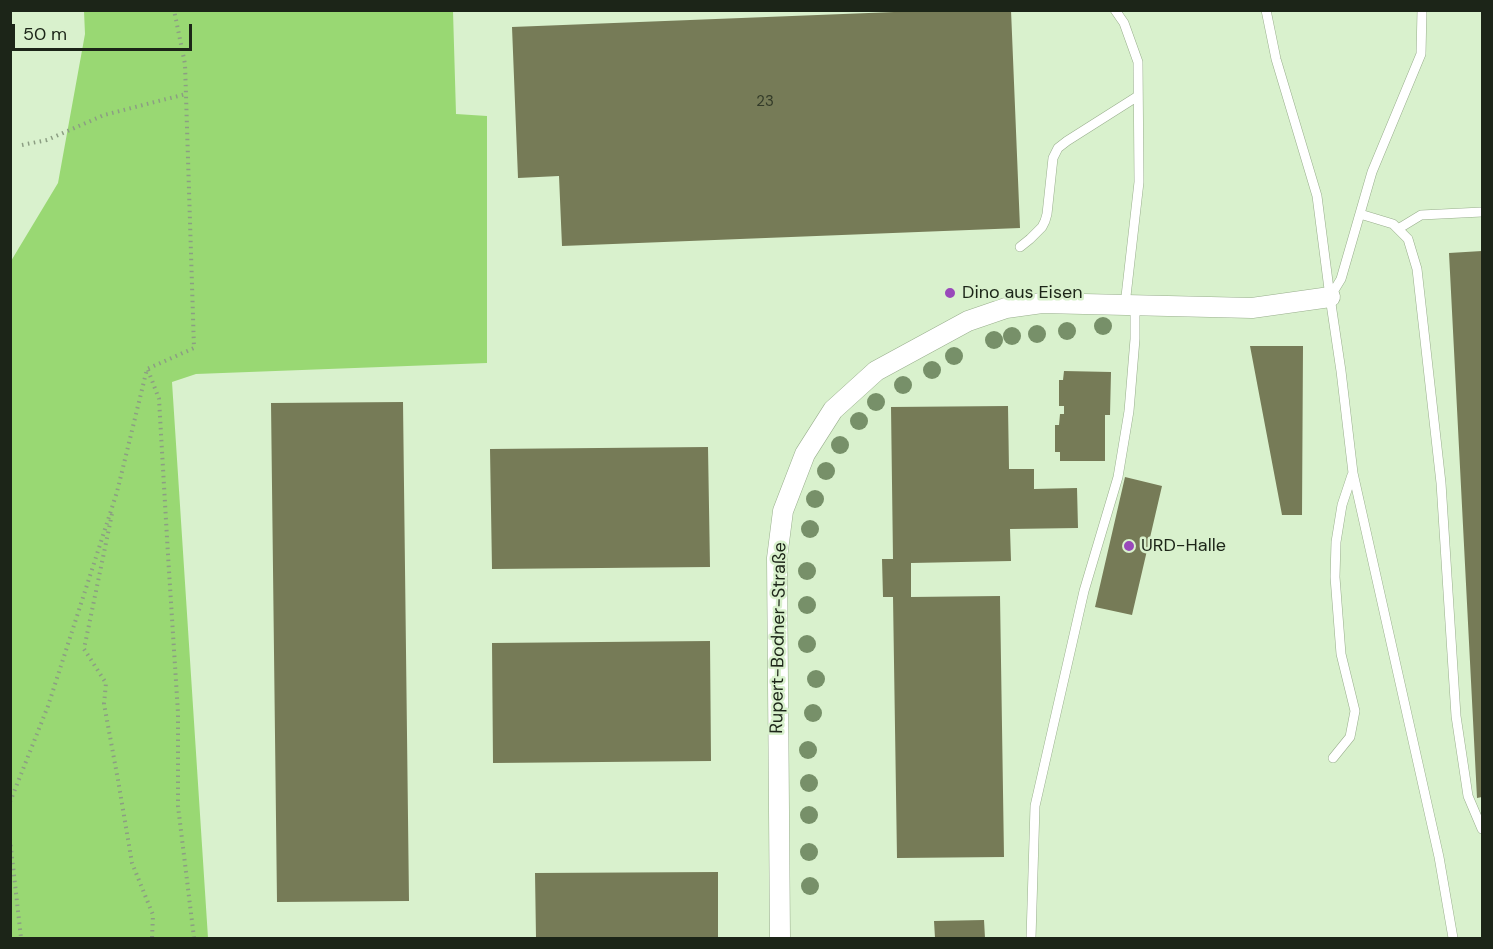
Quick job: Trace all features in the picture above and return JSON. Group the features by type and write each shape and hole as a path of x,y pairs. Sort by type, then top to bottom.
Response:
{"street":[{"name":"Rupert-Bodner-Straße","path":"780,939 777,558 783,511 805,453 832,410 876,371 968,321 1006,308 1042,303 1252,308 1330,297"}],"lane":[{"path":"1031,939 1035,806 1084,591 1118,477 1129,411 1135,339 1130,306 1139,182 1137,62 1124,23 1115,10"},
{"path":"1266,10 1276,59 1317,196 1353,473 1439,857 1453,939"},
{"path":"1330,297 1341,279 1375,165 1421,54 1422,10"},
{"path":"1020,247 1045,221 1053,158 1058,148 1138,96"},
{"path":"1398,229 1421,215 1482,212"},
{"path":"1360,214 1393,224 1408,239 1417,269 1441,483 1455,716 1468,796 1482,829"},
{"path":"1333,758 1350,738 1355,711 1341,654 1335,577 1336,542 1342,505 1353,473"}],"path":[{"path":"147,369 194,348 185,64 174,10"},
{"path":"22,145 47,140 104,115 186,94"},
{"path":"147,369 117,492 84,649 106,683 104,704 132,863 153,915 152,939"},
{"path":"147,369 159,399 178,713 178,806 194,939"},
{"path":"10,802 48,706 117,492"},
{"path":"10,839 21,939"}],"green space":[{"path":"84,11 453,11 456,114 487,116 487,363 196,374 172,382 208,938 11,938 11,261 58,183 85,34"}],"building":[{"path":"945,10 1011,10 1020,228 562,246 559,176 518,178 512,27"},
{"path":"1482,251 1482,797 1477,798 1449,253"},
{"path":"1250,346 1303,346 1302,515 1282,515"},
{"path":"1064,371 1111,372 1110,415 1105,415 1105,461 1060,461 1060,452 1055,452 1055,425 1059,425 1060,414 1064,414 1064,406 1059,406 1059,380 1063,380"},
{"path":"403,402 409,901 277,902 271,403"},
{"path":"1008,406 1009,469 1034,469 1034,489 1077,488 1078,528 1010,529 1011,561 911,563 911,597 1000,596 1004,857 897,858 893,597 883,597 882,559 893,559 891,407"},
{"path":"708,447 710,567 492,569 490,449"},
{"name":"URD-Halle","path":"1125,477 1162,486 1132,615 1095,607"},
{"path":"710,641 711,761 493,763 492,643"},
{"path":"718,872 718,938 536,938 535,873"},
{"path":"984,920 985,938 935,938 934,921"}],"place":[{"name":"Dino aus Eisen","path":"950,293"},
{"name":"URD-Halle","path":"1129,546"}]}
